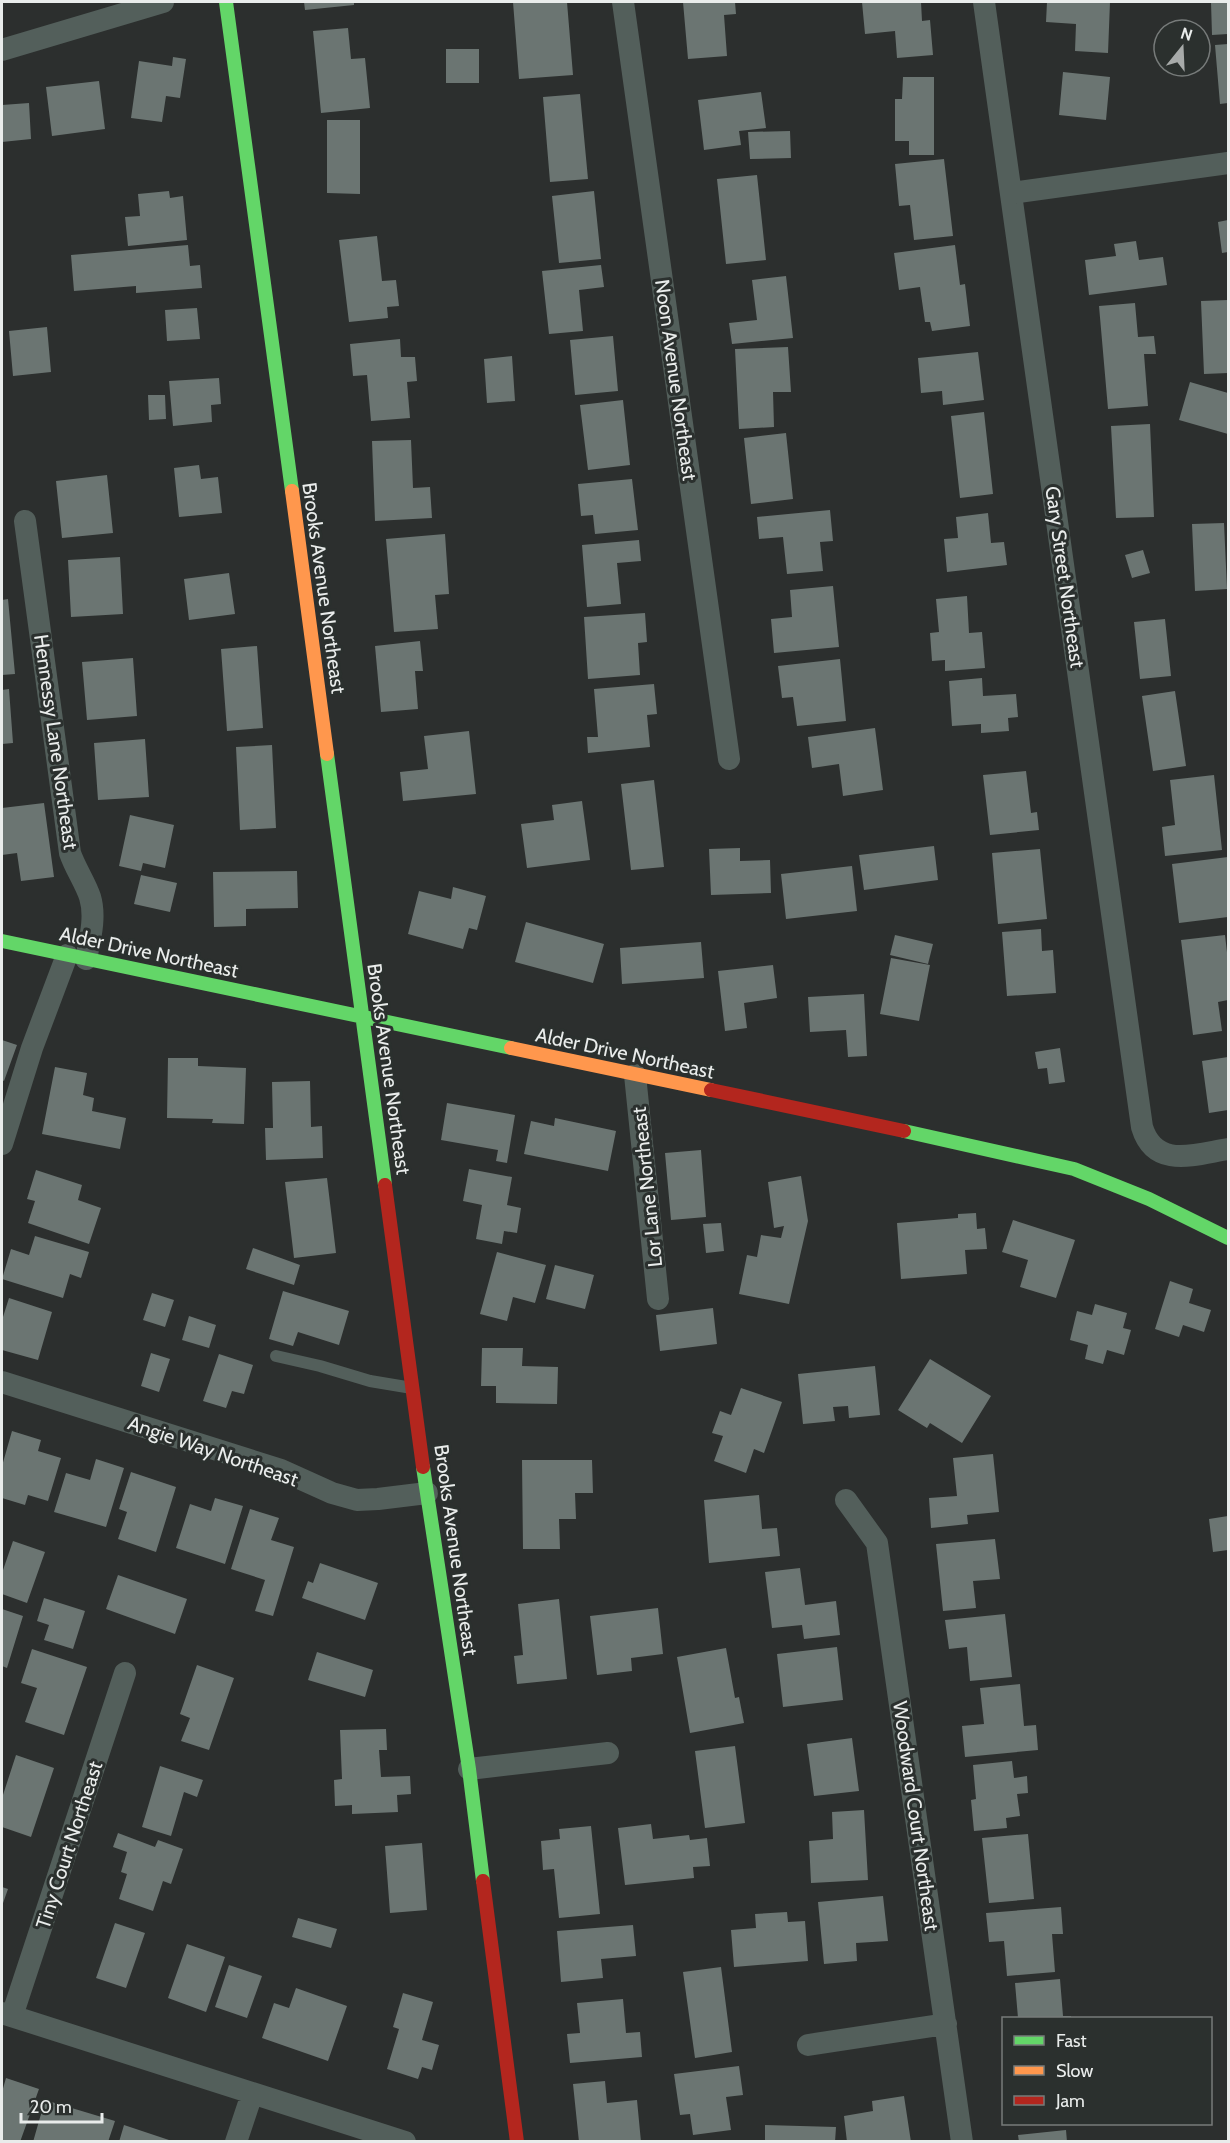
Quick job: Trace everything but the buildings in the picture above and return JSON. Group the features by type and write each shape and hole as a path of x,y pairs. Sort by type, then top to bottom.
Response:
{"street":[{"path":"2,50 163,2"},
{"name":"Brooks Avenue Northeast","path":"226,2 427,1493 469,1769 517,2142"},
{"name":"Noon Avenue Northeast","path":"623,2 729,759"},
{"name":"Gary Street Northeast","path":"984,2 1142,1126 1145,1136 1155,1149 1168,1156 1182,1157 1228,1149"},
{"path":"1011,193 1228,164"},
{"name":"Hennessy Lane Northeast","path":"2,1144 32,1048 76,957 92,930 90,898 70,854 25,521"},
{"name":"Alder Drive Northeast","path":"2,941 977,1146 1074,1169 1149,1199 1228,1238"},
{"name":"Lor Lane Northeast","path":"635,1075 658,1299"},
{"name":"Angie Way Northeast","path":"2,1382 281,1470 332,1493 357,1500 427,1493"},
{"name":"Woodward Court Northeast","path":"846,1500 878,1543 962,2142"},
{"name":"Tiny Court Northeast","path":"7,2015 125,1673"},
{"path":"469,1769 608,1754"},
{"path":"7,2015 405,2142"},
{"path":"808,2045 946,2024"},
{"path":"236,2142 252,2094"}],"lane":[{"path":"276,1356 370,1381 413,1388"}],"traffic: fast":[{"path":"226,2 292,491"},
{"path":"327,754 385,1185"},
{"path":"2,941 511,1048"},
{"path":"904,1131 1074,1169 1149,1199 1228,1238"},
{"path":"423,1467 469,1769 483,1881"}],"traffic: slow":[{"path":"292,491 327,754"},
{"path":"511,1048 711,1090"}],"traffic: jam":[{"path":"711,1090 904,1131"},
{"path":"385,1185 423,1467"},
{"path":"483,1881 517,2142"}]}
